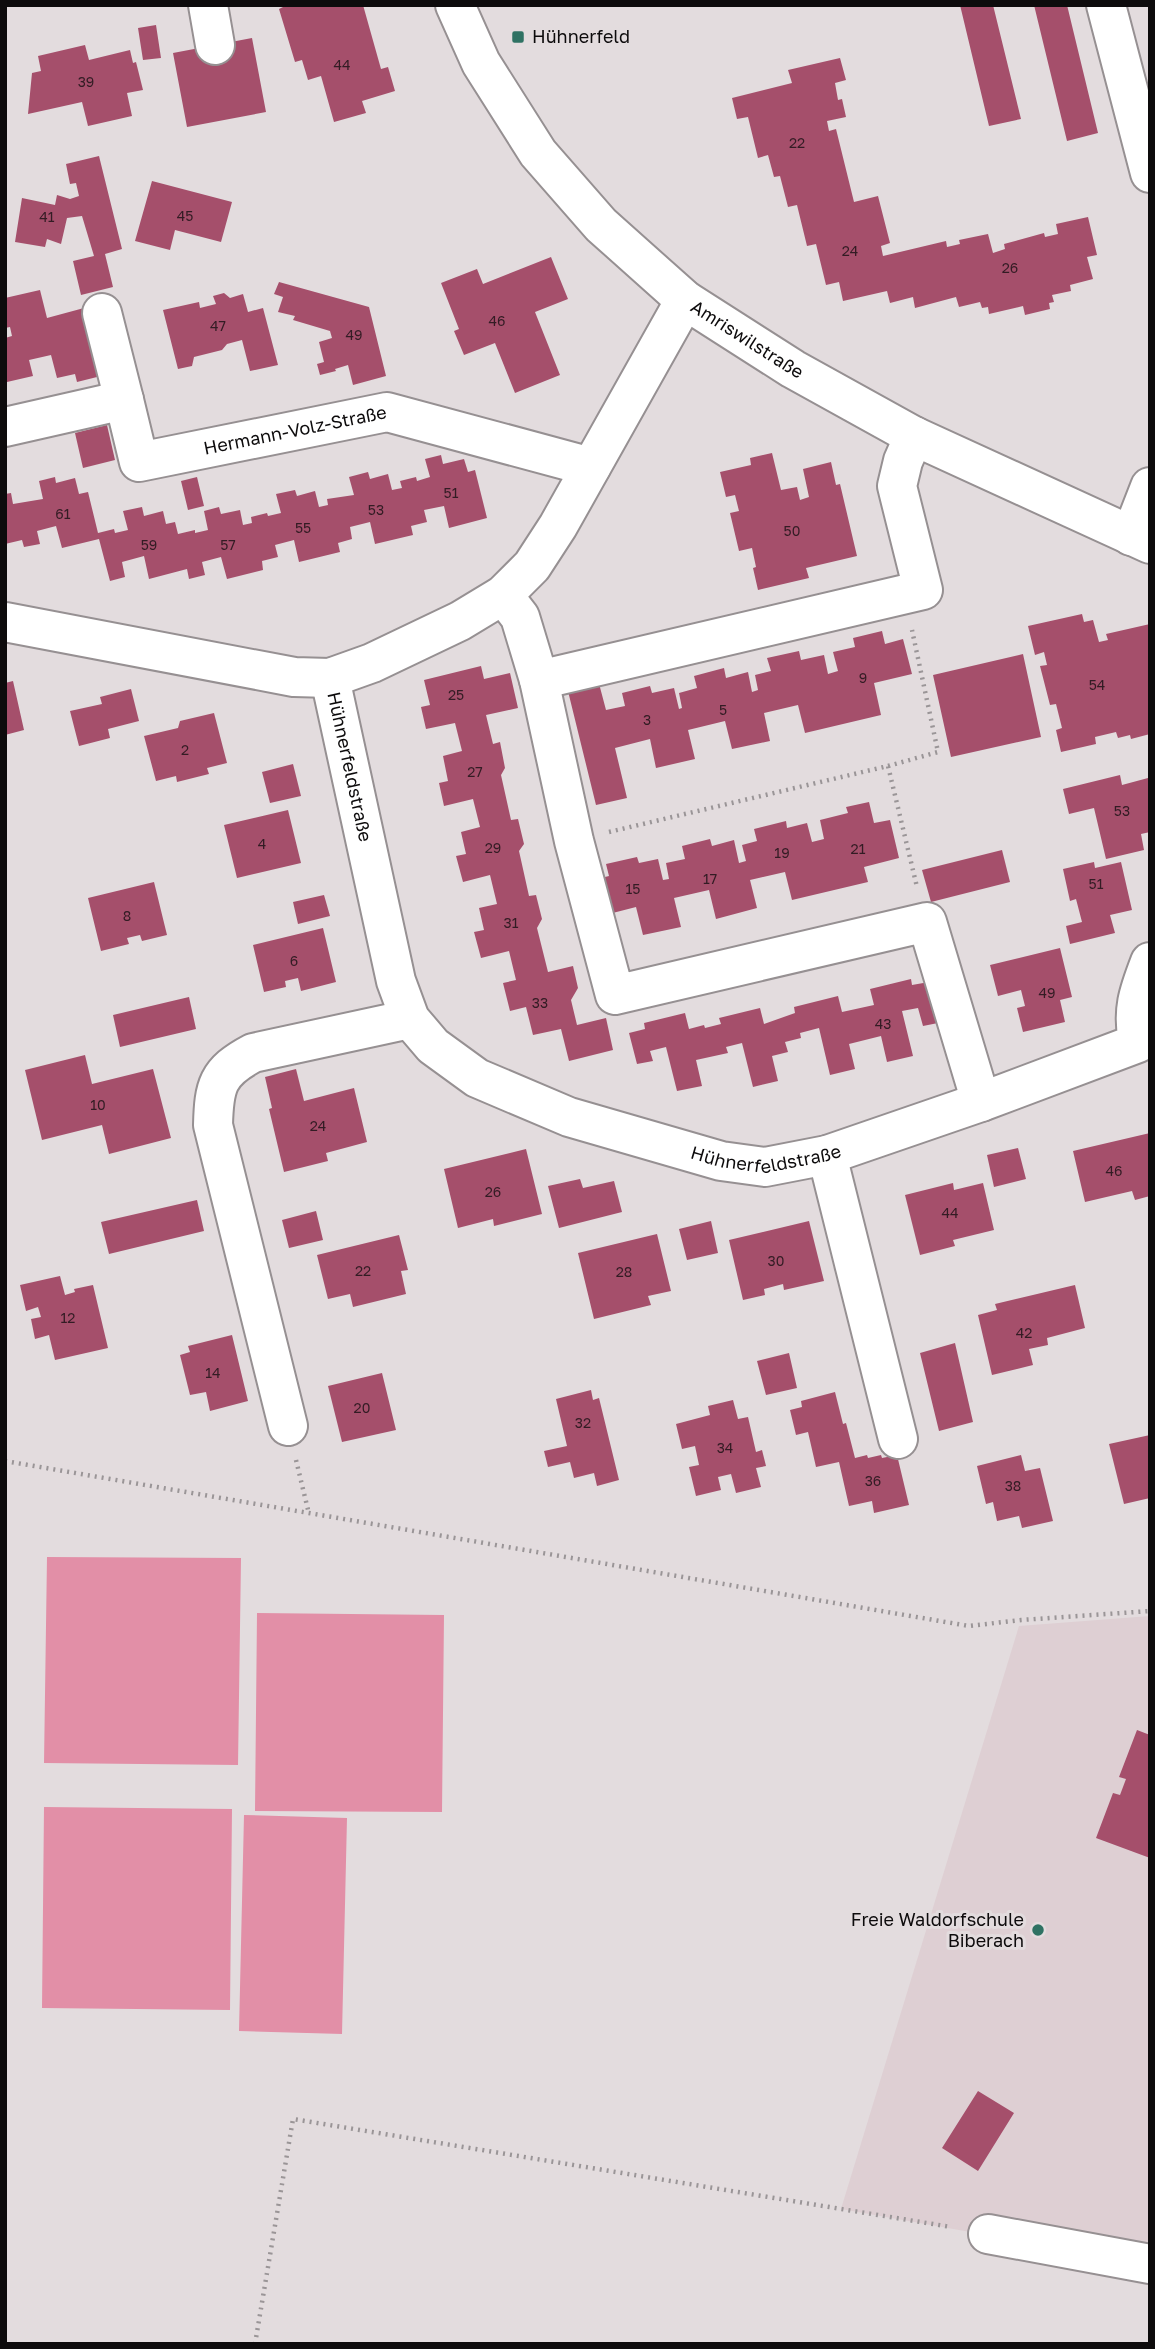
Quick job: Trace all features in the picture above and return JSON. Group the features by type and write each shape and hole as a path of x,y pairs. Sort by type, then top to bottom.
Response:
{"street":[{"path":"208,5 215,45"},
{"name":"Amriswilstraße","path":"455,5 481,64 538,153 600,225 685,300 793,369 914,436 1140,540"},
{"path":"1106,5 1150,173"},
{"name":"Hühnerfeldstraße","path":"5,622 294,677 330,678 372,663 460,621 503,595 532,566 685,300"},
{"name":"Hermann-Volz-Straße","path":"102,313 139,462 387,412 591,467"},
{"path":"5,427 124,400"},
{"path":"539,680 923,590 897,486 903,461 914,436"},
{"path":"1140,540 1150,487"},
{"path":"503,595 520,617 539,680 574,841 615,995 928,922 981,1102"},
{"name":"Hühnerfeldstraße","path":"330,678 396,981 410,1019 433,1046 477,1077 569,1117 721,1161 765,1167 827,1155 981,1102 1144,1054 1134,1018 1140,985 1150,962"},
{"path":"288,1426 213,1125 214,1095 221,1076 234,1063 253,1053 410,1019"},
{"path":"827,1155 898,1439"},
{"path":"988,2234 1150,2264"}],"path":[{"path":"574,841 938,752 912,631 901,596"},
{"path":"888,766 928,922"},
{"path":"288,1426 309,1514"},
{"path":"5,1461 969,1626 1150,1611"},
{"path":"255,2344 293,2119 988,2234"}],"shaded area":[{"path":"47,1557 241,1558 238,1765 44,1763"},
{"path":"257,1613 444,1615 442,1812 255,1811"},
{"name":"Freie Waldorfschule Biberach","path":"1150,1616 1150,2264 841,2209 1019,1626"},
{"path":"44,1807 232,1809 230,2010 42,2008"},
{"path":"244,1815 347,1818 342,2034 239,2031"}],"building":[{"path":"287,5 363,5 381,69 388,67 395,91 362,101 366,113 334,122 321,76 308,80 302,60 295,62 279,9"},
{"path":"960,5 993,5 1021,119 989,126"},
{"path":"1034,5 1067,5 1098,133 1067,141"},
{"path":"156,25 161,58 143,60 138,28"},
{"path":"252,38 266,112 187,127 173,53"},
{"path":"85,45 89,60 130,50 143,90 127,93 132,116 88,126 82,102 28,114 32,73 41,71 38,56"},
{"path":"840,58 846,80 835,83 838,100 842,99 846,117 827,121 829,131 836,129 854,202 878,196 890,243 881,246 883,256 946,241 947,247 960,244 959,240 988,234 993,253 1005,249 1004,244 1044,233 1045,237 1058,234 1056,224 1088,217 1097,255 1087,257 1093,279 1070,285 1071,291 1052,295 1054,302 1049,303 1050,309 1025,315 1023,306 989,314 988,307 982,308 980,302 959,307 956,297 915,308 913,297 890,303 887,291 843,301 839,282 826,285 816,244 807,246 797,205 788,207 780,176 774,177 768,155 758,158 748,117 737,119 732,98 792,83 788,70"},
{"path":"99,156 122,249 105,254 113,287 81,295 73,261 94,256 82,216 67,218 61,244 47,239 45,247 15,242 22,198 55,205 57,195 70,199 79,196 76,183 70,184 66,164"},
{"path":"152,181 232,202 221,242 175,230 170,250 135,241"},
{"path":"551,257 568,299 535,312 560,375 515,393 495,343 464,355 454,331 459,329 441,283 477,269 483,284"},
{"path":"279,282 369,307 386,376 353,385 348,365 320,375 317,364 324,362 319,342 332,338 330,331 293,320 295,316 278,312 283,297 274,294"},
{"path":"40,290 47,318 84,308 101,376 77,382 75,374 57,378 51,355 29,360 33,376 7,382 5,338 12,336 10,327 5,328 5,298"},
{"path":"224,293 230,298 243,294 248,312 263,308 278,365 250,371 242,340 227,344 222,350 194,357 192,366 178,369 163,310 199,302 200,308 216,304 213,296"},
{"path":"107,425 115,460 83,468 75,433"},
{"path":"772,453 781,490 797,487 800,500 809,497 803,469 831,462 836,485 840,484 857,556 806,568 809,578 758,590 752,548 739,551 730,513 739,511 735,495 726,497 720,472 751,465 750,458"},
{"path":"441,455 443,464 464,459 468,472 475,470 487,518 449,528 444,506 424,510 427,522 411,526 413,535 375,544 370,522 350,527 352,539 338,543 340,552 299,562 294,540 275,545 278,557 262,561 263,570 227,579 221,557 202,562 205,575 189,579 187,569 149,579 144,556 122,562 125,577 110,581 99,539 62,548 56,526 37,531 40,544 24,547 22,540 5,544 5,494 11,493 13,504 43,499 39,481 55,477 56,483 75,478 79,494 88,492 98,533 114,529 115,533 128,530 123,511 142,507 144,516 163,511 166,524 175,522 178,534 208,530 204,511 219,507 221,514 240,510 243,525 252,523 251,517 281,513 276,494 295,490 297,496 315,491 319,507 328,505 327,499 354,495 349,477 368,472 370,479 388,474 392,490 402,488 400,481 416,477 417,481 430,477 425,459"},
{"path":"197,477 204,506 188,510 181,481"},
{"path":"1082,614 1084,622 1093,620 1099,642 1108,640 1106,634 1150,624 1150,734 1131,739 1130,735 1118,738 1116,732 1095,737 1096,744 1061,752 1056,730 1062,728 1056,704 1050,705 1040,666 1047,665 1044,652 1035,655 1028,626"},
{"path":"882,631 885,644 903,639 912,674 874,683 881,715 805,733 798,705 764,713 770,741 732,749 725,721 688,730 695,759 656,768 650,739 615,748 627,798 596,805 566,683 597,676 606,710 625,706 622,693 650,686 652,693 674,688 679,709 682,708 679,693 697,688 694,676 724,668 726,678 748,672 752,692 758,690 755,675 771,671 767,658 799,651 801,660 824,655 828,674 838,671 833,652 855,647 853,638"},
{"path":"1023,654 1041,737 951,757 933,675"},
{"path":"481,666 484,679 510,673 518,708 486,715 493,744 500,742 505,768 501,775 511,820 518,819 524,844 519,851 529,896 536,895 542,919 537,928 548,972 573,966 578,988 571,1000 577,1025 606,1018 613,1050 569,1061 561,1029 533,1035 526,1007 510,1011 503,983 516,980 509,951 481,958 474,932 484,930 479,908 497,904 490,875 463,882 456,856 466,854 461,832 480,827 473,799 444,806 439,783 448,781 443,756 462,751 455,723 426,729 421,707 430,705 424,680"},
{"path":"13,681 24,730 5,735 5,683"},
{"path":"131,689 139,721 108,729 110,738 79,746 70,711 102,704 100,697"},
{"path":"214,713 227,763 207,768 209,774 177,782 176,776 156,781 144,736 178,728 180,721"},
{"path":"293,764 301,796 270,803 262,772"},
{"path":"1120,775 1122,785 1148,778 1150,832 1141,834 1144,850 1106,859 1094,808 1069,814 1063,789"},
{"path":"869,802 874,823 890,820 899,858 864,867 868,882 792,900 785,872 750,880 757,908 716,919 709,890 674,898 681,927 643,935 636,907 601,916 593,880 609,876 606,864 637,857 639,863 658,859 663,880 669,879 666,863 685,859 682,846 710,839 712,846 734,840 739,863 746,861 742,845 757,841 754,829 786,821 787,828 807,823 812,842 824,839 820,820 848,813 846,807"},
{"path":"288,810 301,863 237,878 224,825"},
{"path":"1002,850 1010,882 931,902 922,870"},
{"path":"1094,862 1095,868 1121,862 1132,910 1110,915 1115,933 1070,944 1066,926 1082,922 1076,899 1070,901 1063,869"},
{"path":"154,882 167,935 142,941 140,935 127,938 129,944 101,951 88,898"},
{"path":"324,895 330,916 298,924 293,902"},
{"path":"323,928 336,982 301,991 298,978 285,981 286,987 264,992 253,945"},
{"path":"1060,948 1072,997 1060,1000 1065,1022 1023,1032 1017,1008 1025,1006 1021,990 998,996 990,965"},
{"path":"911,979 912,985 929,982 938,1023 923,1026 918,1008 902,1011 913,1056 887,1062 881,1036 849,1044 855,1069 830,1075 819,1028 800,1033 801,1038 785,1042 788,1052 772,1056 778,1081 753,1087 742,1043 726,1047 728,1053 696,1060 702,1086 677,1091 666,1047 650,1051 653,1061 637,1064 629,1033 645,1029 644,1023 685,1013 689,1029 704,1025 705,1028 721,1024 719,1018 760,1008 764,1024 795,1013 794,1007 838,996 842,1012 874,1005 870,989"},
{"path":"189,997 196,1029 120,1047 113,1015"},
{"path":"85,1055 92,1084 153,1069 171,1138 109,1154 102,1125 42,1140 25,1070"},
{"path":"296,1069 304,1101 354,1088 367,1142 326,1153 328,1161 284,1172 269,1109 272,1108 265,1077"},
{"path":"1150,1133 1150,1196 1135,1200 1132,1191 1085,1202 1073,1151"},
{"path":"1018,1148 1026,1179 994,1187 987,1155"},
{"path":"526,1149 542,1214 494,1226 493,1219 458,1228 444,1169"},
{"path":"580,1179 583,1188 614,1181 622,1212 559,1228 548,1186"},
{"path":"953,1183 954,1190 983,1183 994,1230 953,1240 955,1246 920,1255 905,1195"},
{"path":"197,1200 204,1231 109,1254 101,1222"},
{"path":"316,1211 323,1240 289,1248 282,1220"},
{"path":"711,1221 718,1253 687,1260 679,1229"},
{"path":"809,1221 824,1281 784,1290 783,1284 764,1289 765,1295 743,1300 729,1240"},
{"path":"657,1234 671,1291 648,1296 651,1305 594,1319 578,1253"},
{"path":"399,1235 408,1270 401,1271 406,1294 353,1307 350,1294 328,1299 317,1255"},
{"path":"60,1276 65,1295 75,1292 74,1289 93,1285 108,1348 55,1360 49,1335 35,1339 31,1319 41,1317 38,1307 26,1311 20,1285"},
{"path":"1075,1285 1085,1328 1047,1338 1048,1345 1029,1349 1033,1365 992,1375 978,1315 997,1310 995,1304"},
{"path":"232,1335 248,1401 210,1411 206,1392 190,1395 180,1355 190,1352 188,1346"},
{"path":"955,1343 973,1422 939,1431 920,1353"},
{"path":"789,1353 797,1388 766,1395 757,1361"},
{"path":"382,1373 396,1430 342,1442 328,1386"},
{"path":"591,1390 593,1400 599,1398 619,1480 597,1486 594,1473 574,1478 570,1462 548,1467 544,1451 567,1446 556,1399"},
{"path":"835,1392 855,1458 867,1455 868,1458 881,1455 882,1458 897,1455 909,1505 874,1513 872,1501 849,1506 839,1462 816,1467 808,1432 796,1435 790,1410 802,1407 801,1401"},
{"path":"733,1400 738,1419 748,1417 756,1452 762,1450 766,1466 756,1468 761,1487 736,1493 731,1474 718,1477 721,1490 696,1496 689,1467 699,1465 695,1446 682,1449 676,1424 710,1415 708,1406"},
{"path":"1150,1435 1150,1498 1124,1504 1109,1444"},
{"path":"1021,1455 1025,1471 1040,1468 1053,1521 1022,1528 1019,1516 997,1521 993,1502 986,1504 977,1466"},
{"path":"1137,1730 1150,1735 1150,1858 1096,1838 1113,1793 1120,1795 1126,1779 1119,1777"},
{"path":"978,2091 1014,2113 978,2171 942,2148"}],"place":[{"name":"Hühnerfeld","path":"518,37"},
{"name":"Freie Waldorfschule Biberach","path":"1038,1930"}]}
